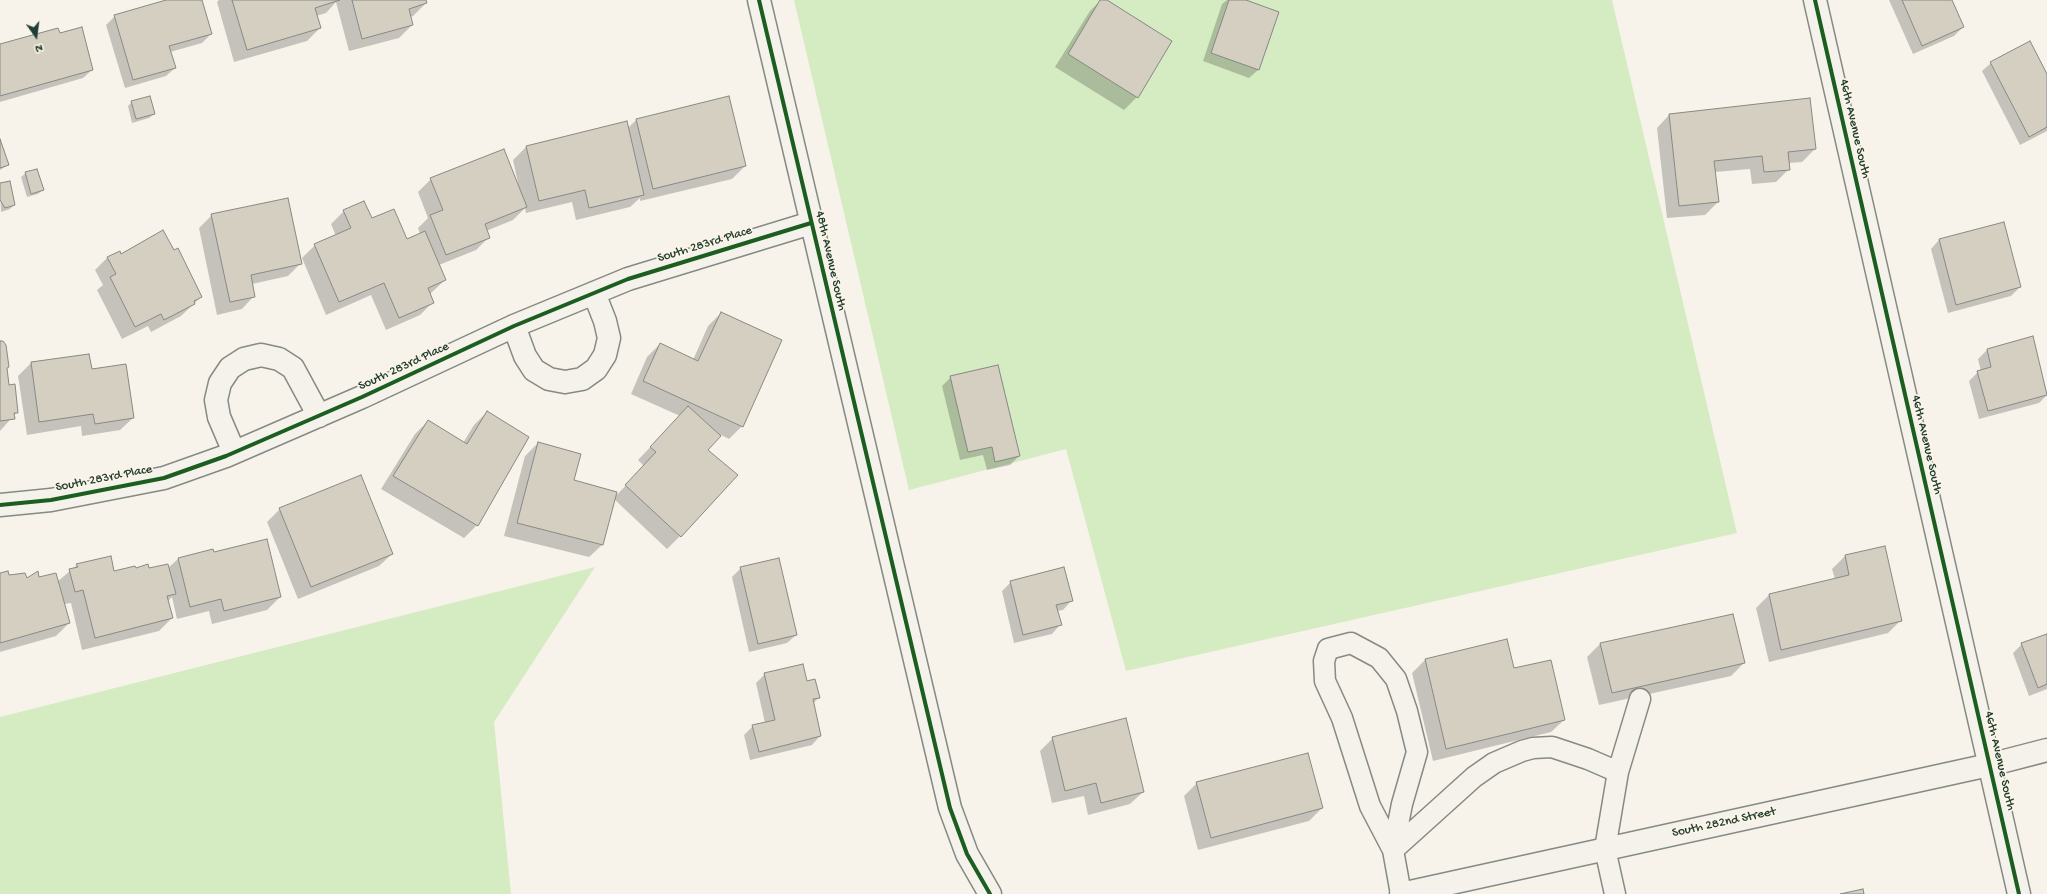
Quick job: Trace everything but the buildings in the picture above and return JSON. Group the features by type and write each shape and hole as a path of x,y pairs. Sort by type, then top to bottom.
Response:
{"street":[{"name":"48th Avenue South","path":"758,0 950,808 967,854 990,894"},
{"name":"46th Avenue South","path":"1815,0 2019,894"},
{"name":"South 283rd Place","path":"0,505 51,500 164,478 234,452 319,416 514,326 628,279 811,222"},
{"path":"514,326 525,356 534,370 549,379 565,382 582,379 596,369 606,355 609,338 605,321 594,293"},
{"path":"234,452 219,418 216,400 220,383 230,368 244,359 261,355 279,359 293,368 319,416"},
{"name":"South 282nd Street","path":"1401,894 1989,765 2047,750"}],"lane":[{"path":"1393,850 1402,804 1417,752 1408,711 1396,679 1379,658 1351,643 1328,649 1324,661 1325,681 1342,718 1370,806 1393,850 1401,894"},
{"path":"1615,894 1604,849 1618,772 1640,699"},
{"path":"1393,850 1474,777 1494,763 1522,751 1543,746 1556,748 1588,759 1618,772"}],"green space":[{"path":"794,0 1612,0 1737,533 1126,671 1066,449 909,490"},
{"path":"595,567 494,722 511,894 0,894 0,717"}],"cycle path":[{"path":"759,0 950,808 967,854 990,894"},
{"path":"1815,0 2019,894"},
{"path":"0,505 51,500 164,478 226,456 362,397 514,326 628,279 811,223"}]}
